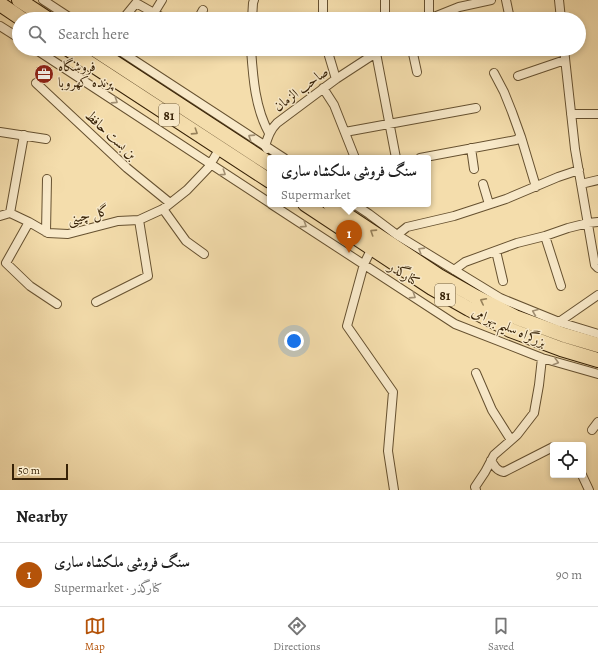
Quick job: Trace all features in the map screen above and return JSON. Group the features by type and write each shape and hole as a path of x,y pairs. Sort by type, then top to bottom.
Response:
{"highway":[{"path":"19,0 37,12"},
{"path":"0,4 12,12"},
{"name":"81","path":"79,56 267,179"},
{"name":"81","path":"107,56 267,162"},
{"name":"بزرگراه سلیم بهرامی","path":"310,207 432,288 469,309 503,326 561,349 598,360"},
{"name":"بزرگراه سلیم بهرامی","path":"335,207 439,276 476,297 515,317 564,335 598,345"}],"street":[{"path":"43,0 61,12"},
{"path":"155,12 162,0"},
{"path":"252,12 254,0"},
{"path":"324,0 324,12"},
{"path":"385,0 385,12"},
{"path":"429,0 429,12"},
{"path":"443,12 459,4 491,0"},
{"path":"506,0 509,12"},
{"path":"559,0 560,12"},
{"path":"129,12 136,3 152,12"},
{"path":"0,26 12,34"},
{"name":"کنارگذر","path":"46,56 267,201"},
{"path":"128,56 279,155"},
{"path":"250,56 262,120 269,133"},
{"path":"329,56 336,79"},
{"name":"صاحب الزمان","path":"264,146 269,133 277,123 323,88 371,56"},
{"path":"380,56 395,155"},
{"path":"414,56 417,72"},
{"path":"565,56 575,149 595,265 598,268"},
{"path":"518,76 565,60"},
{"path":"494,73 504,92 521,137 536,187"},
{"name":"بن بست حافظ","path":"36,83 127,168 170,203"},
{"path":"323,88 334,104 354,155"},
{"path":"345,132 476,108"},
{"path":"571,114 598,114"},
{"path":"204,121 226,120"},
{"path":"0,132 46,138"},
{"path":"0,216 10,213 24,136"},
{"path":"431,156 516,140 521,137"},
{"path":"264,146 271,155"},
{"path":"96,302 148,276 139,220 163,209 187,190 208,168 220,148"},
{"path":"471,148 474,169"},
{"path":"398,235 407,227 454,216 506,199 558,177 579,170"},
{"path":"46,232 47,178"},
{"path":"581,184 598,180"},
{"path":"483,184 489,204"},
{"name":"کنارگذر","path":"276,207 456,324 542,358 598,374"},
{"name":"کنارگذر","path":"358,207 398,235 500,298 559,322 598,334"},
{"path":"368,207 369,214"},
{"path":"163,209 186,241 204,254"},
{"name":"گل چینی","path":"10,213 48,233 68,234 118,221 139,220"},
{"path":"29,222 6,263 30,286 57,304"},
{"path":"454,270 465,262 517,243 568,228 598,222"},
{"path":"545,236 561,286"},
{"path":"372,248 364,264 347,326 393,392 388,451 394,490"},
{"path":"496,251 503,282"},
{"path":"559,322 598,295"},
{"path":"476,490 475,487 494,455 517,435 534,413 542,358"},
{"path":"476,373 492,410 511,440"},
{"path":"592,430 598,422"},
{"path":"491,460 500,472 504,472 550,449"},
{"path":"583,478 586,489"}],"place":[{"name":"فروشگاه پرنده کهروبا","path":"44,74"},
{"name":"سنگ فروشی ملکشاه ساری","path":"349,253"}]}
